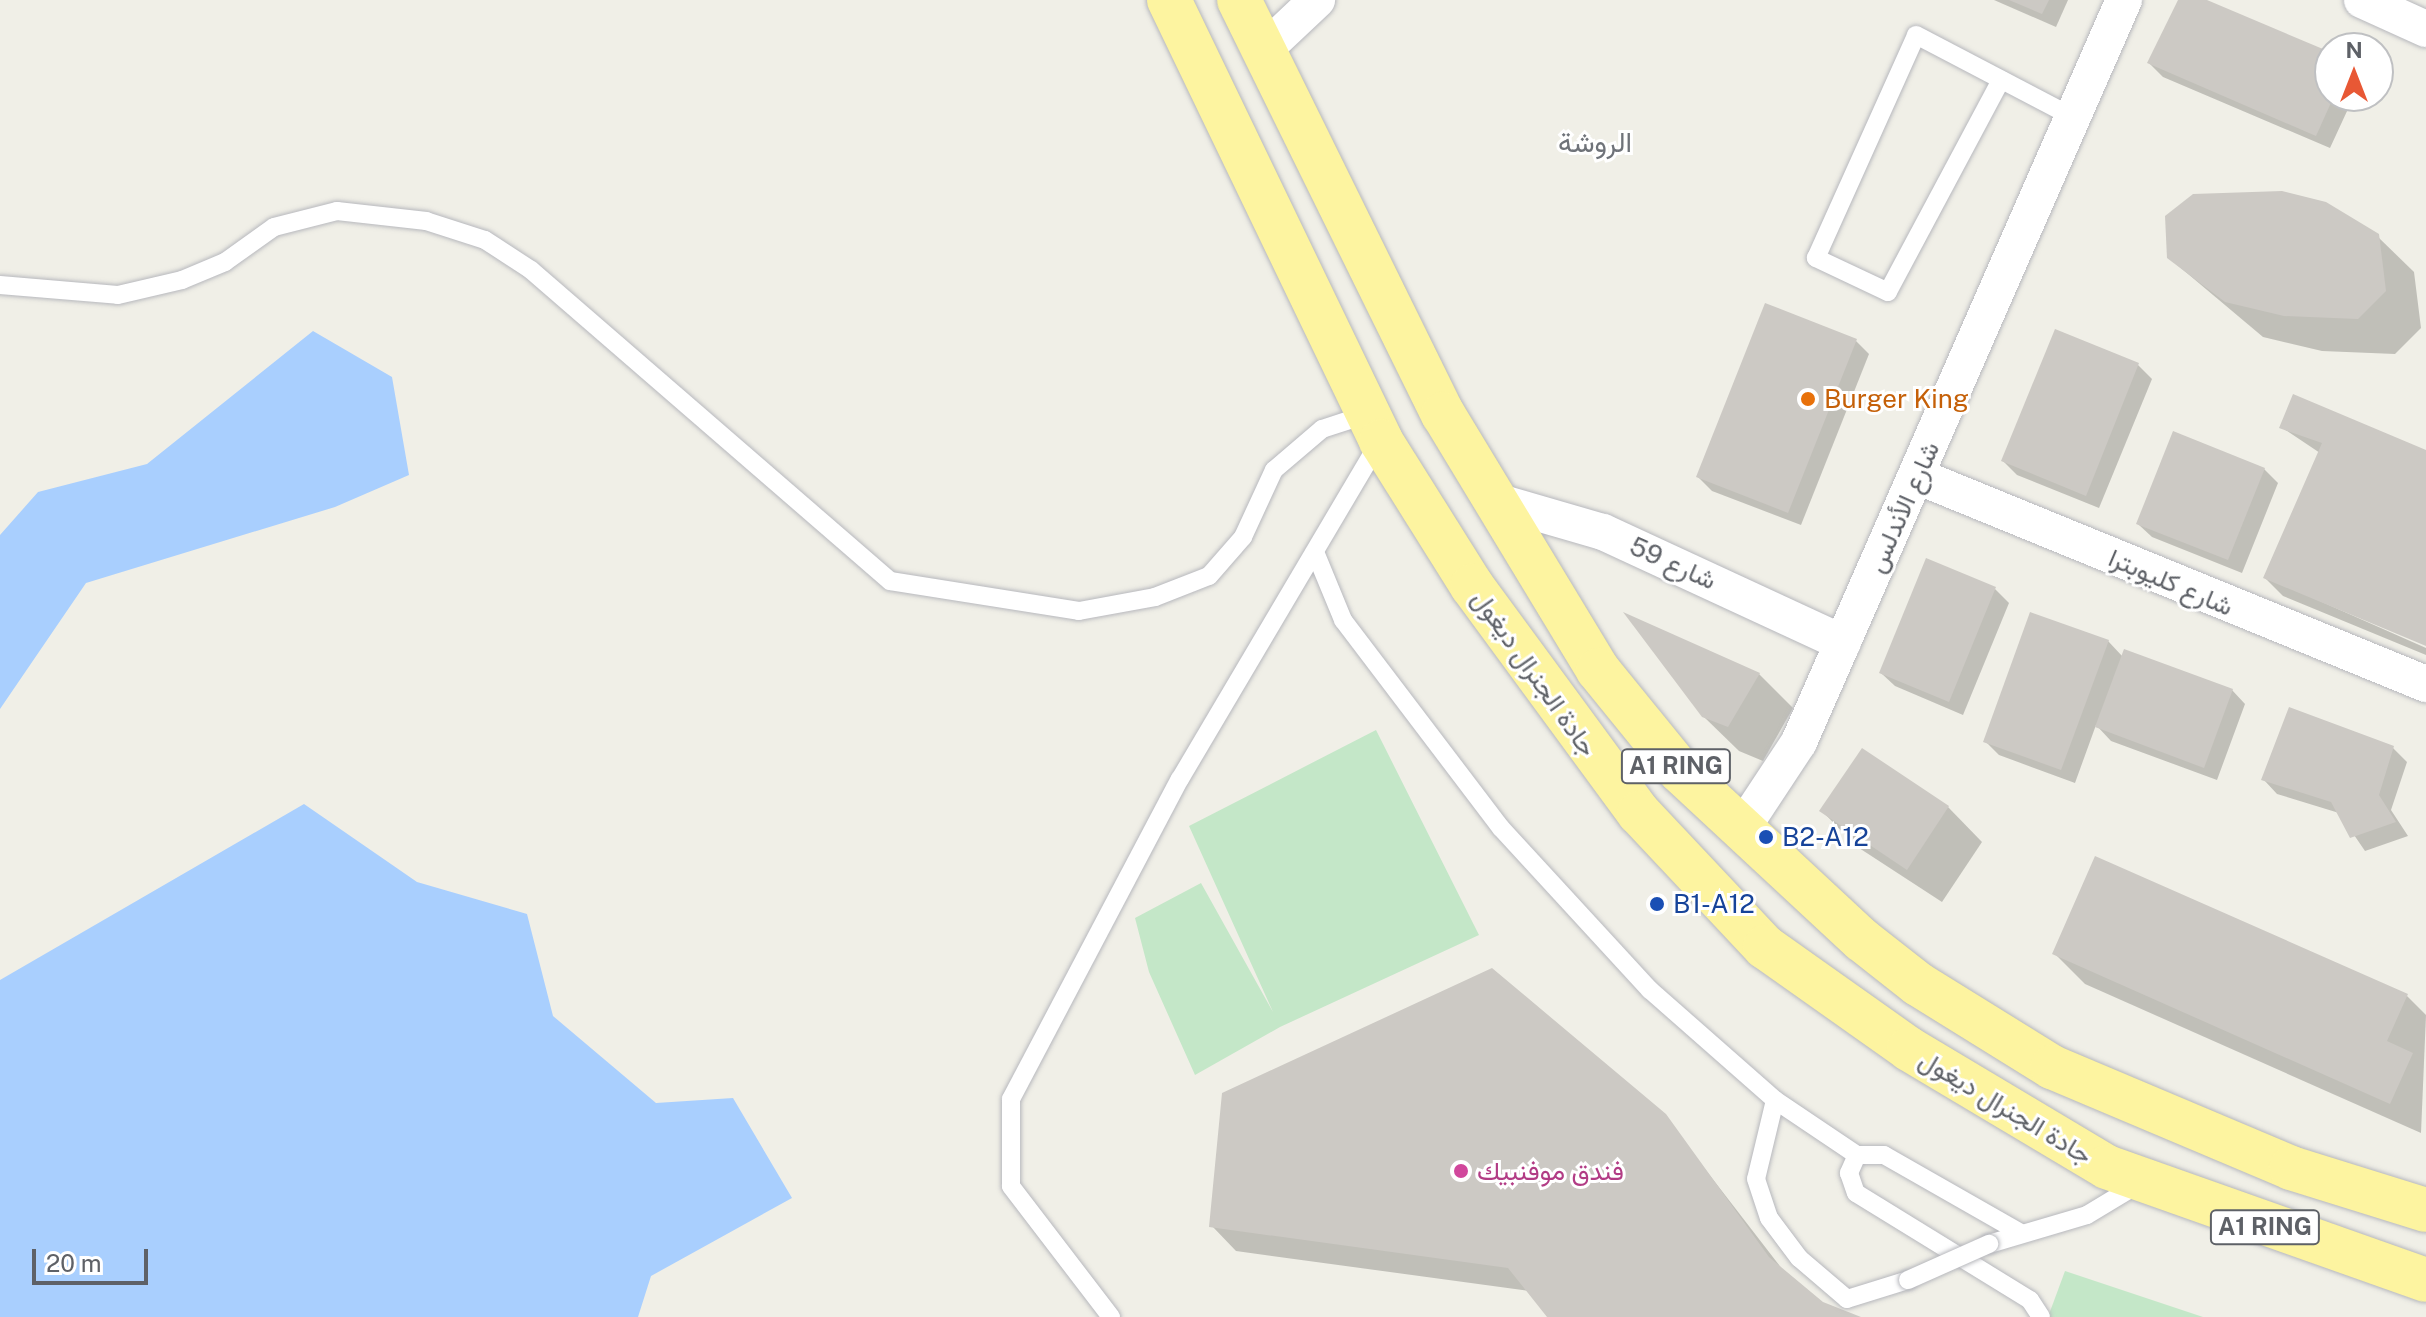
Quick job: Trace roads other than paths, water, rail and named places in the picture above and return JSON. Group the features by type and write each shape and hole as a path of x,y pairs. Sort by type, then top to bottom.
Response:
{"highway":[{"name":"جادة الجنرال ديغول","path":"1169,0 1375,427 1582,742 1765,947 1971,1088 2140,1183 2426,1280"},
{"name":"جادة الجنرال ديغول","path":"1239,0 1399,331 1496,501 1598,670 1680,771 1741,830 1918,984 2052,1067 2277,1163 2426,1210"}],"street":[{"path":"1264,50 1317,0"},
{"name":"شارع الأندلس","path":"1741,830 1799,742 2124,0"},
{"path":"2362,0 2426,29"},
{"name":"شارع كليوبترا","path":"1917,476 2426,684"},
{"name":"شارع 59","path":"1496,501 1617,538 1843,643"}],"lane":[{"path":"2001,80 1888,292 1816,258 1916,35 2073,117"},
{"path":"0,285 118,295 182,280 225,262 274,227 337,211 426,221 485,240 531,270 890,581 1079,611 1155,597 1209,576 1243,537 1274,470 1322,429 1375,427 1315,552 1180,779 1011,1099 1011,1186 1111,1317"},
{"path":"1315,552 1343,620 1501,828 1650,990 1775,1100 1857,1155 1884,1155 2021,1233"},
{"path":"1775,1100 1756,1179 1769,1218 1818,1278 1847,1299 1908,1280 1989,1244 2087,1215 2140,1183"},
{"path":"1857,1155 1849,1173 1856,1193 2030,1300 2041,1317"}],"water":[{"path":"313,331 392,377 409,475 335,507 86,583 0,709 0,535 38,492 147,464"},
{"path":"304,804 417,882 527,914 553,1016 656,1103 733,1098 792,1198 651,1276 638,1317 0,1317 0,980"}],"place":[{"name":"Burger King","path":"1808,399"},
{"name":"B2-A12","path":"1766,837"},
{"name":"B1-A12","path":"1657,904"},
{"name":"فندق موفنبيك","path":"1461,1171"}],"district":[{"name":"الروشة","path":"1595,142"}]}
